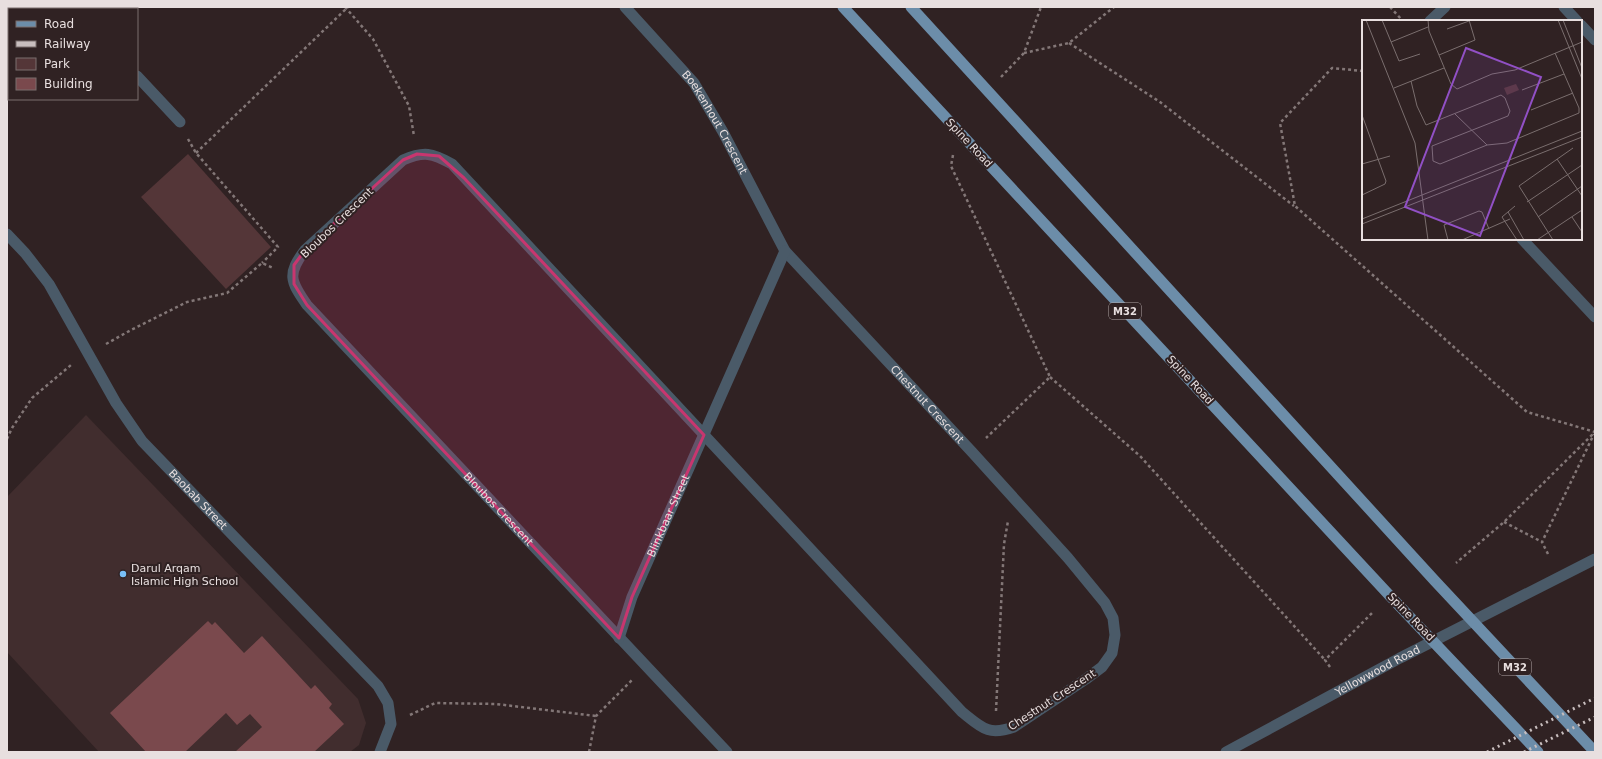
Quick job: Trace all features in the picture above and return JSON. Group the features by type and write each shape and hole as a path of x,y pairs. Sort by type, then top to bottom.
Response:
{"main road":[{"name":"Spine Road","path":"843,7 1408,615 1538,752"},
{"name":"M32","path":"911,7 1435,581 1595,752"}],"street":[{"name":"Boekenhout Crescent","path":"625,7 694,83 723,132 785,251"},
{"path":"1431,20 1445,7"},
{"path":"1564,7 1576,20"},
{"path":"1582,26 1595,40"},
{"path":"138,77 180,122"},
{"path":"417,154 439,156 452,164 704,435"},
{"name":"Bloubos Crescent","path":"417,154 403,160 305,250 294,265 292,276 298,292 307,305 619,638"},
{"name":"Baobab Street","path":"7,234 49,284 116,403 142,441 378,686 388,703 391,724 380,752"},
{"path":"1523,240 1595,317"},
{"name":"Blinkbaar Street","path":"619,638 632,597 785,251"},
{"name":"Chestnut Crescent","path":"704,435 962,712 977,725 990,731 1000,732 1014,727 1086,680 1102,667 1112,653 1115,635 1113,618 1106,603 1068,558 972,452 785,251"},
{"name":"Yellowwood Road","path":"1226,752 1400,658 1595,559"},
{"path":"619,638 727,752"}],"path":[{"path":"1000,79 1024,53 1041,7"},
{"path":"1024,53 1069,43 1114,7"},
{"path":"1390,7 1402,20"},
{"path":"106,344 187,302 227,293 278,247 196,153 346,8 373,39 409,106 417,154"},
{"path":"1069,43 1160,102 1295,206 1527,412 1595,432"},
{"path":"1295,206 1280,123 1332,68 1362,71"},
{"path":"953,155 951,166 1050,376 1140,456 1330,667"},
{"path":"262,263 292,276"},
{"path":"7,439 12,428 32,398 76,361"},
{"path":"972,452 1050,376"},
{"path":"1456,563 1504,522 1595,432"},
{"path":"1542,542 1595,432"},
{"path":"1504,522 1542,542 1548,554"},
{"path":"997,709 1004,544"},
{"path":"1325,660 1373,612"},
{"path":"589,752 596,716 646,666"},
{"path":"391,724 435,703 496,704 596,716"}],"highlighted area":[{"path":"417,154 439,156 464,178 704,435 632,597 619,638 307,305 294,284 294,265 305,250 403,160"}],"shaded area":[{"name":"Darul Arqam Islamic High School","path":"86,415 358,699 366,723 359,745 350,752 99,752 7,652 7,497"}],"green space":[{"path":"188,154 271,247 226,289 141,197"}],"building":[{"path":"208,621 212,625 215,622 244,653 262,636 311,689 315,685 332,704 329,708 344,724 314,752 235,752 262,727 250,714 237,725 226,713 185,752 146,752 110,713"}],"railway":[{"path":"1487,752 1595,698"},
{"path":"1524,752 1595,717"}],"place":[{"name":"Darul Arqam Islamic High School","path":"123,574"}]}
